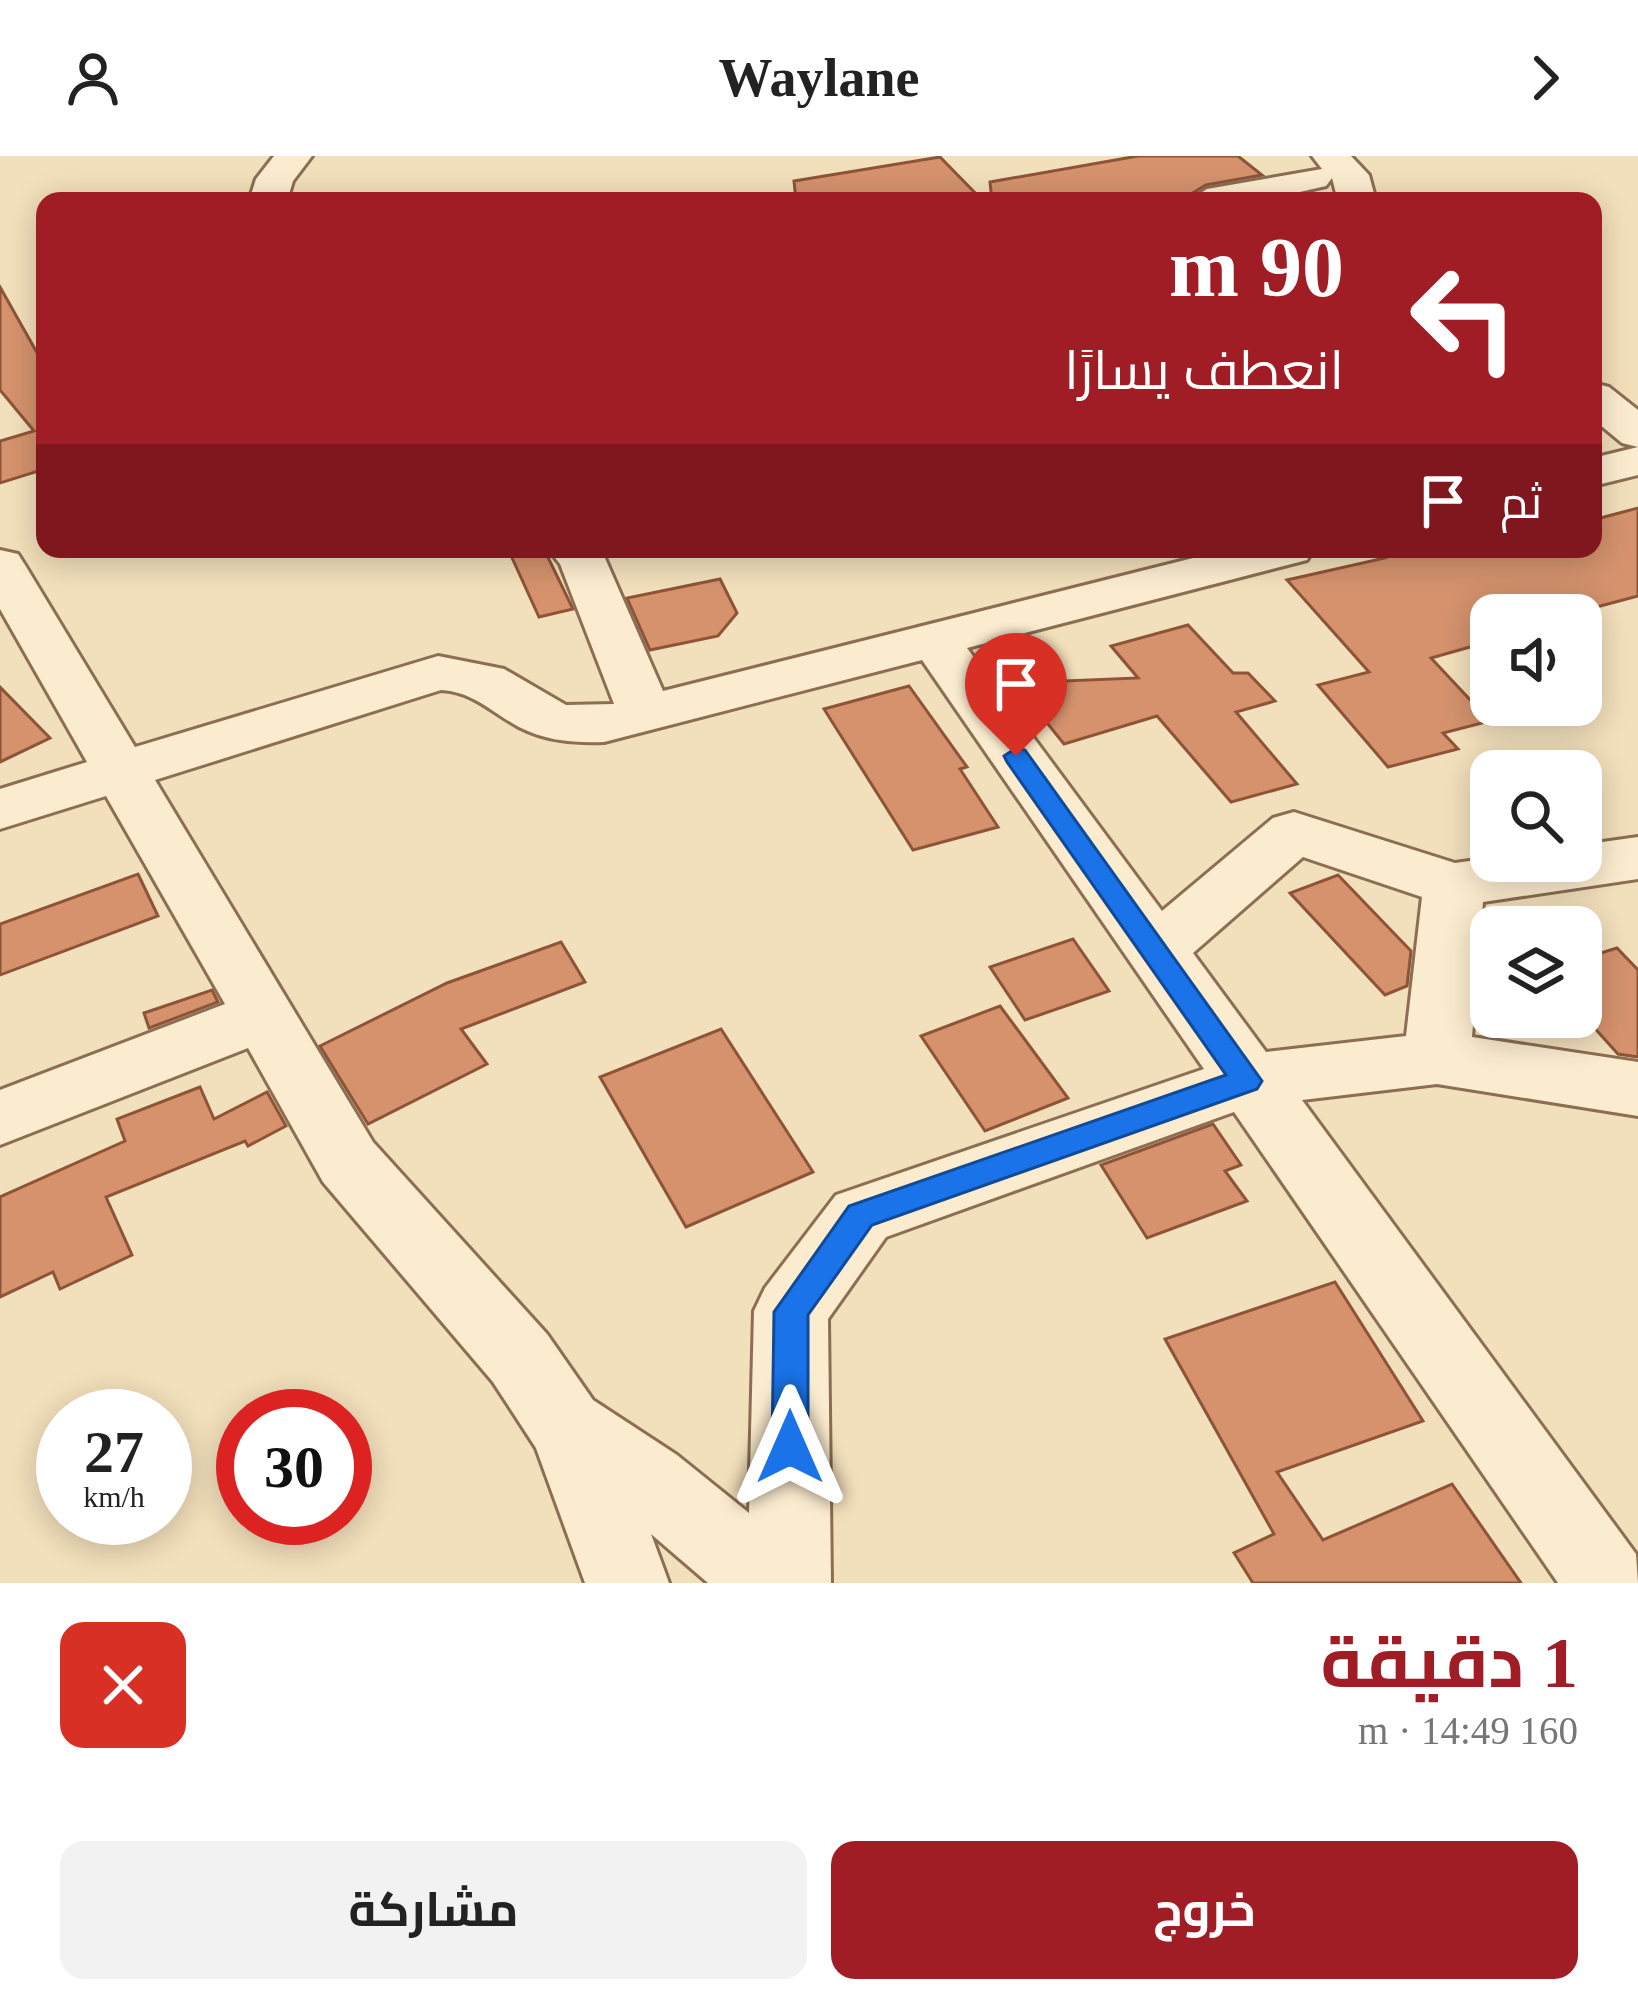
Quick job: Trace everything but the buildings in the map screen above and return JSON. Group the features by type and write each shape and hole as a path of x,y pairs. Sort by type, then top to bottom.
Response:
{"street":[{"path":"271,192 294,156"},
{"path":"1231,192 1308,163 1344,192"},
{"path":"1602,404 1638,434"},
{"path":"1602,470 1638,461"},
{"path":"581,558 645,712"},
{"path":"0,809 438,673 484,677 549,724 574,728 1254,558"},
{"path":"0,566 348,1162 520,1358 565,1425 601,1503 627,1583"},
{"path":"934,639 1606,1583"},
{"path":"1154,952 1294,832 1454,885 1638,858"},
{"path":"1436,1058 1454,885"},
{"path":"0,1118 264,1015"},
{"path":"789,1583 791,1312 861,1216 1246,1081 1436,1058 1638,1089"},
{"path":"565,1425 649,1481 771,1583"}],"route":[{"path":"790,1447 791,1312 861,1216 1246,1081 1016,756"}]}
